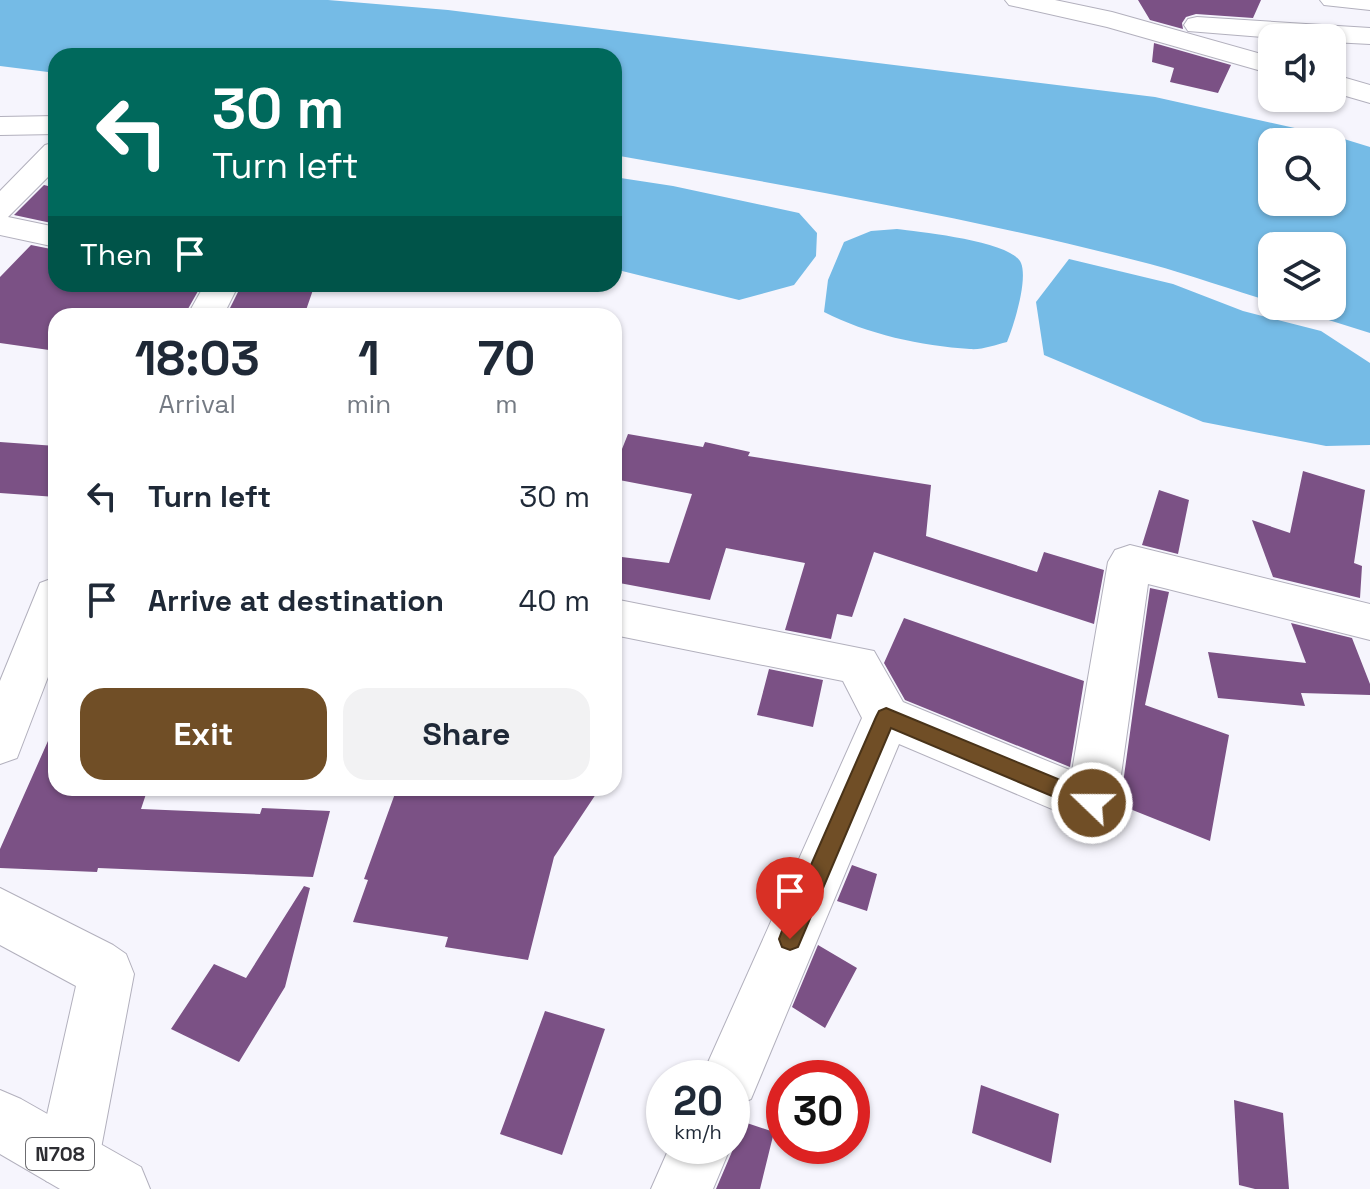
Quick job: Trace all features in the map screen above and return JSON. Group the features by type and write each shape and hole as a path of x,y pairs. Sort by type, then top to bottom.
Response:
{"main road":[{"path":"1018,0 1112,20 1258,62"},
{"path":"1333,0 1370,2"},
{"path":"1112,20 1370,36"},
{"path":"1346,87 1370,94"},
{"path":"0,126 48,125"},
{"path":"0,209 48,159"},
{"path":"0,225 48,235"},
{"path":"622,619 858,665 886,717 1092,803 1130,562 1370,622"},
{"path":"0,743 48,616"},
{"path":"738,1060 886,717"},
{"path":"0,914 23,931 85,957 106,974 94,1179"},
{"name":"N708","path":"0,1120 94,1179"},
{"path":"682,1189 693,1164"}],"water":[{"path":"0,0 328,0 448,10 1155,97 1294,128 1258,128 1258,216 1346,216 1346,140 1370,147 1370,333 1329,320 1346,320 1346,232 1258,232 1258,298 1150,264 1017,232 884,204 622,156 622,48 48,48 48,72 0,66"},
{"path":"622,178 799,213 817,233 816,256 794,285 739,300 622,271"},
{"path":"897,229 984,243 1014,255 1021,263 1023,280 1007,342 975,349 933,345 876,333 824,312 828,280 844,242 871,231"},
{"path":"1069,259 1173,284 1258,315 1258,320 1278,320 1321,331 1370,363 1370,445 1326,446 1203,422 1044,355 1036,302"}],"building":[{"path":"1138,0 1261,0 1253,18 1196,14 1186,17 1182,23 1183,29 1150,20"},
{"path":"1154,43 1231,65 1218,93 1170,82 1174,68 1152,62"},
{"path":"44,185 48,186 48,222 14,215"},
{"path":"31,245 48,248 48,292 198,292 188,308 48,308 48,350 0,343 0,277"},
{"path":"238,292 312,292 307,308 230,308"},
{"path":"628,434 703,447 705,442 750,452 748,456 931,485 926,536 1037,572 1044,552 1104,570 1094,624 874,552 852,617 837,614 831,639 785,630 805,563 726,548 710,600 622,584 622,557 669,563 692,494 622,481 622,449"},
{"path":"0,442 48,445 48,496 0,493"},
{"path":"1303,471 1365,490 1354,563 1362,566 1360,598 1273,577 1252,520 1290,533"},
{"path":"1159,490 1189,500 1178,554 1142,545"},
{"path":"1150,588 1169,592 1145,705 1229,735 1210,841 1120,805"},
{"path":"904,618 1084,681 1070,767 905,700 884,663"},
{"path":"1291,623 1352,638 1370,684 1370,695 1301,693 1305,706 1218,698 1208,652 1306,663"},
{"path":"769,669 823,680 813,727 757,715"},
{"path":"48,741 48,796 145,796 141,809 260,814 262,808 330,811 313,877 98,868 97,872 0,868 0,849"},
{"path":"394,796 595,796 554,857 528,960 445,947 448,937 353,922 368,880 364,879"},
{"path":"852,865 877,874 867,911 837,901"},
{"path":"304,886 310,888 285,987 239,1062 171,1029 214,964 246,978"},
{"path":"818,945 857,968 825,1028 792,1007"},
{"path":"545,1011 605,1029 562,1155 500,1134"},
{"path":"981,1085 1059,1114 1051,1163 972,1133"},
{"path":"1234,1100 1283,1113 1289,1189 1255,1189 1239,1185"},
{"path":"750,1124 766,1129 766,1164 760,1189 716,1189 727,1164 750,1164"}],"route":[{"path":"790,939 886,717 1092,803"}]}
